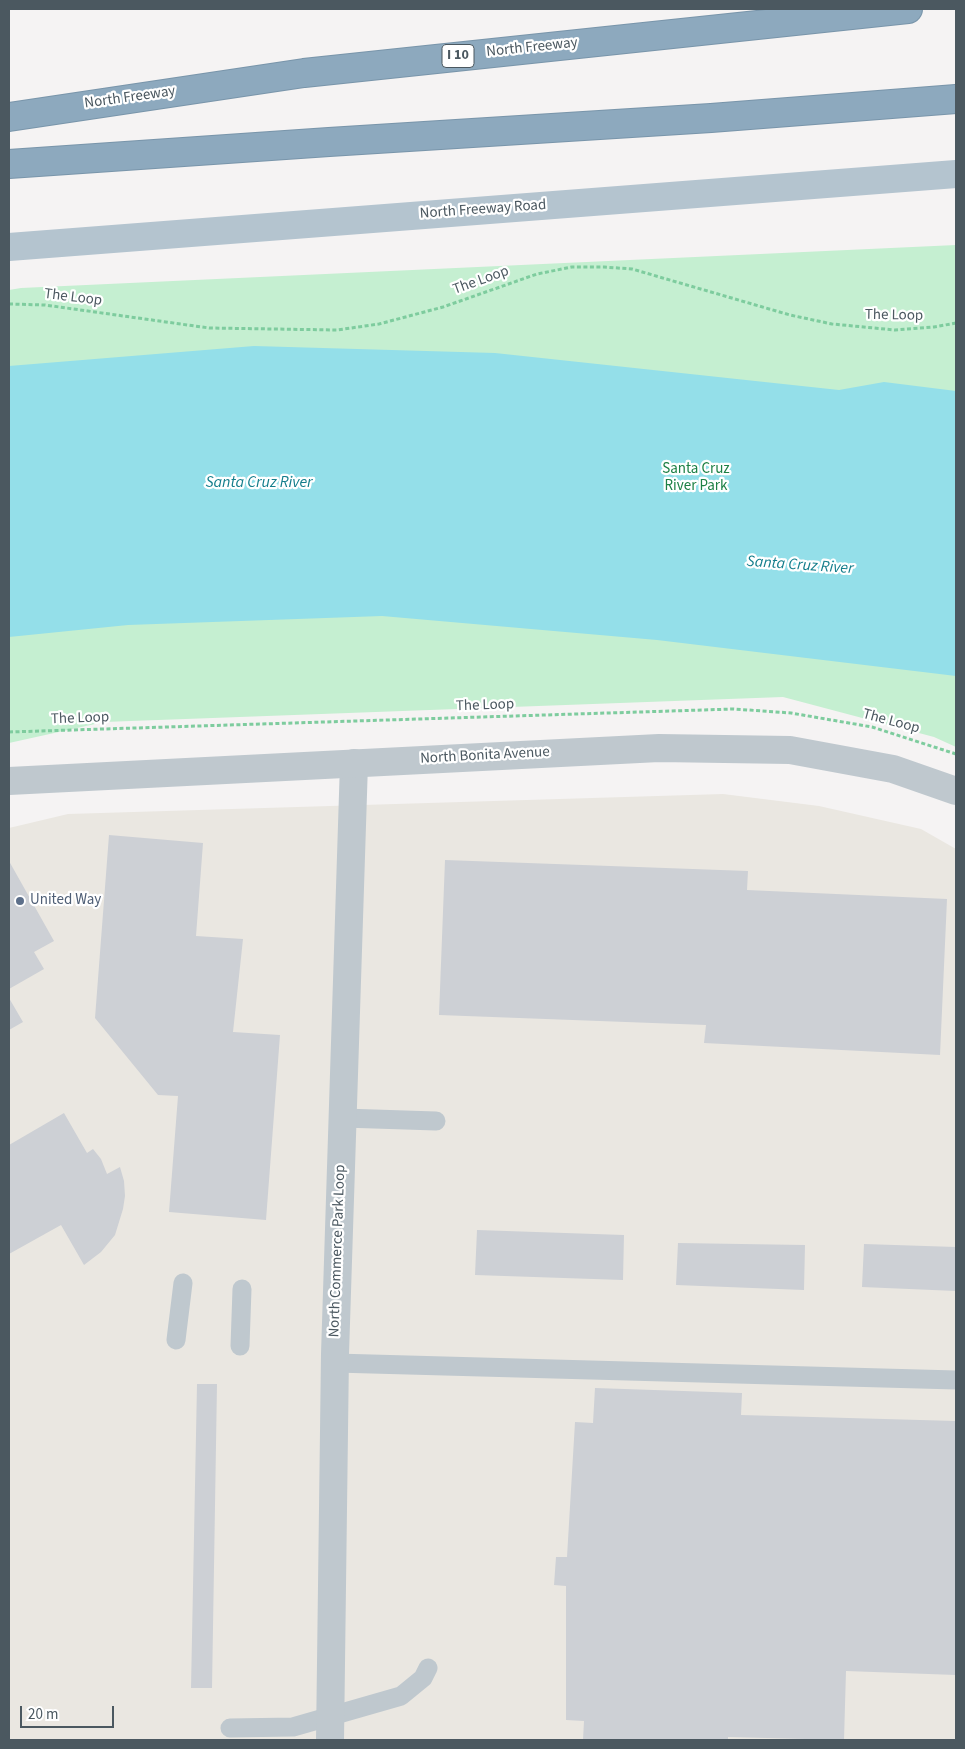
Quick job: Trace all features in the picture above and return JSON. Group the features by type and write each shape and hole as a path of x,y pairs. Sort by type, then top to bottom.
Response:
{"highway":[{"name":"North Freeway","path":"9,116 304,73 908,9"},
{"path":"9,164 710,118 956,98"}],"main road":[{"name":"North Freeway Road","path":"9,247 956,174"}],"street":[{"name":"North Bonita Avenue","path":"9,781 659,748 790,750 893,769 956,790"},
{"name":"North Commerce Park Loop","path":"330,1728 335,1363 354,763"}],"lane":[{"path":"343,1118 436,1121"},
{"path":"176,1340 182,1283"},
{"path":"240,1346 242,1289"},
{"path":"335,1363 956,1380"},
{"path":"230,1728 330,1728 401,1696 423,1678 428,1668"}],"path":[{"name":"The Loop","path":"9,304 45,305 209,328 337,330 379,324 443,307 537,274 572,267 604,266 632,270 790,315 832,324 895,330 934,327 956,322"},
{"name":"The Loop","path":"9,732 734,709 791,713 872,727 956,754"}],"shaded area":[{"path":"723,794 819,806 921,829 956,849 956,1740 9,1740 9,828 68,814"}],"green space":[{"name":"Santa Cruz River","path":"956,245 956,747 934,737 783,697 104,722 9,743 9,290"}],"water":[{"name":"Santa Cruz River","path":"254,346 495,353 839,390 884,382 956,391 956,676 657,640 382,616 128,625 9,637 9,366"}],"building":[{"path":"109,835 203,843 196,936 243,939 233,1032 280,1035 266,1220 169,1212 178,1096 158,1095 95,1018"},
{"path":"445,860 748,871 747,890 947,899 940,1055 704,1043 706,1025 439,1015"},
{"name":"United Way","path":"9,861 54,941 34,952 44,969 9,989"},
{"path":"9,998 23,1022 9,1030"},
{"path":"64,1113 87,1153 93,1149 101,1159 107,1174 120,1167 124,1181 125,1196 123,1209 115,1235 101,1252 84,1265 61,1225 9,1254 9,1145"},
{"path":"477,1230 624,1235 623,1280 475,1275"},
{"path":"678,1243 805,1245 804,1290 676,1285"},
{"path":"864,1244 956,1247 956,1291 862,1287"},
{"path":"197,1384 217,1384 212,1688 191,1688"},
{"path":"595,1388 742,1393 741,1415 956,1421 956,1675 846,1671 844,1740 728,1737 728,1740 583,1740 584,1721 566,1720 566,1586 554,1585 556,1557 567,1557 575,1422 593,1423"}],"place":[{"name":"United Way","path":"20,901"}],"park label":[{"name":"Santa Cruz River Park","path":"696,478"}]}
